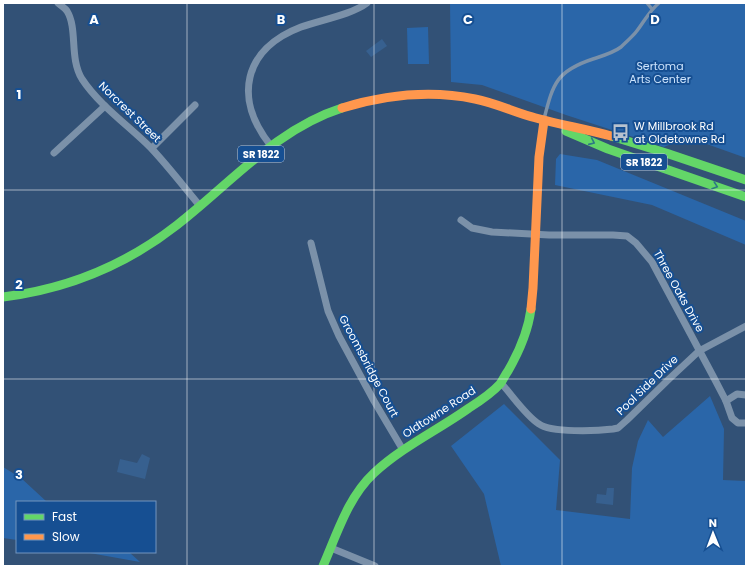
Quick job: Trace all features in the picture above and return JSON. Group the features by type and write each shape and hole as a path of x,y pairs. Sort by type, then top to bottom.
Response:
{"main road":[{"name":"SR 1822","path":"3,298 63,285 116,264 151,244 200,206 271,146 320,117 346,106 384,98 416,94 476,99 544,121 617,137 746,180"},
{"name":"SR 1822","path":"544,121 608,150 746,197"},
{"name":"Oldtowne Road","path":"323,566 347,510 359,491 374,474 403,450 457,417 490,394 501,383 518,354 527,330 530,316 533,288 539,157 544,121"}],"street":[{"name":"Norcrest Street","path":"58,3 67,12 72,25 75,59 77,69 82,79 105,106 152,148 200,206"},
{"path":"271,146 261,134 253,116 249,99 248,85 251,72 260,55 284,35 300,28 352,11 367,3"},
{"path":"152,148 195,105"},
{"path":"54,153 105,106"},
{"name":"Three Oaks Drive","path":"461,220 472,228 492,232 627,236 636,243 652,262 726,401 732,418 738,423 746,423"},
{"name":"Groomsbridge Court","path":"311,244 328,311 339,336 374,401 403,450"},
{"name":"Pool Side Drive","path":"501,383 535,421 546,428 566,430 618,428 686,362 700,351 746,326"},
{"path":"726,401 738,394 746,396"},
{"path":"331,548 375,566"}],"lane":[{"path":"647,3 652,9"},
{"path":"544,121 552,90 562,74 574,67 619,48 635,33 652,9 659,3"}],"green space":[{"name":"Sertoma Arts Center","path":"450,3 746,3 746,158 687,137 664,147 566,115 482,85 451,82"},
{"path":"428,27 429,64 408,64 407,28"},
{"path":"560,154 597,160 746,221 746,245 652,205 555,185 556,159"},
{"path":"710,396 724,429 723,480 746,481 746,566 501,566 484,494 451,446 504,404 560,460 556,510 630,519 632,468 638,441 648,420 663,437"},
{"path":"3,467 21,478 46,501 16,501 16,540 3,538"},
{"path":"90,553 130,553 140,562"}],"shaded area":[{"path":"382,39 387,46 371,57 366,51"},
{"path":"142,454 150,458 145,479 117,472 120,459 137,463"},
{"path":"607,488 614,488 613,505 596,503 597,494 606,495"}],"traffic: fast":[{"path":"3,297 50,288 73,281 95,273 137,252 177,225 275,143 318,117 342,108"},
{"path":"566,131 608,149 746,197"},
{"path":"611,136 746,180"},
{"path":"323,566 338,529 350,505 357,493 374,473 396,455 481,400 500,384 512,364 522,342 528,326 531,309"}],"traffic: slow":[{"path":"342,108 375,100 408,95 425,94 458,96 498,105 536,118 611,136"},
{"path":"531,309 539,157 544,121"}],"place":[{"name":"W Millbrook Rd at Oldetowne Rd","path":"621,132"}]}
